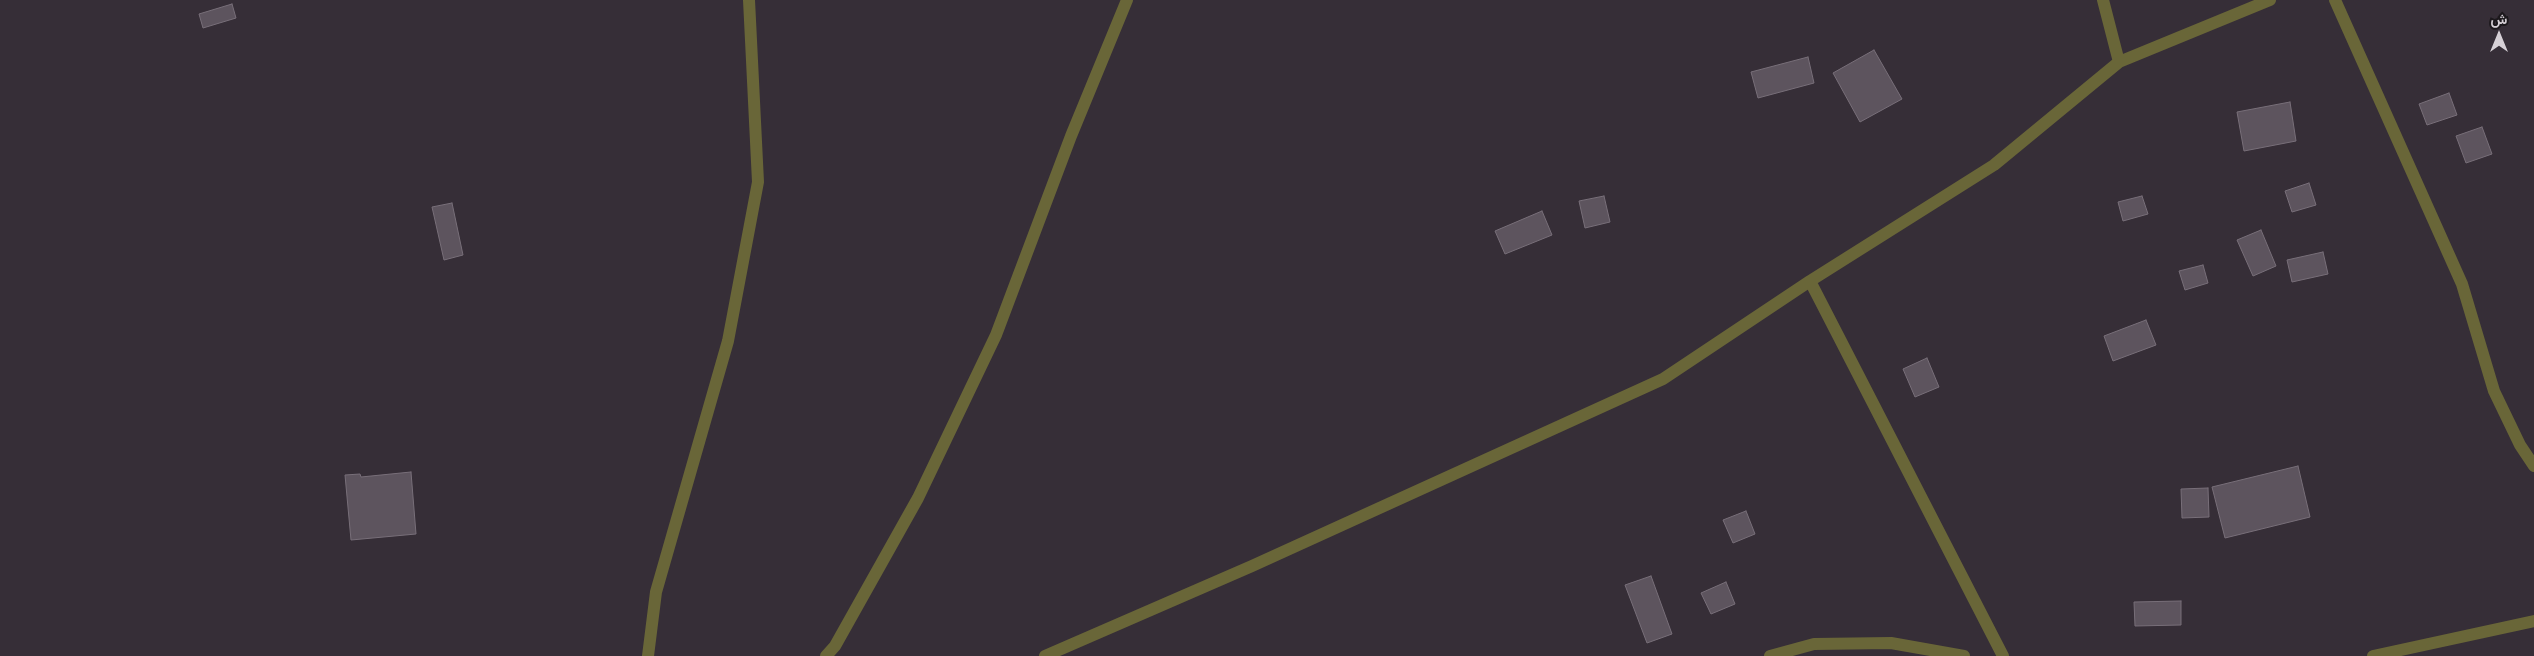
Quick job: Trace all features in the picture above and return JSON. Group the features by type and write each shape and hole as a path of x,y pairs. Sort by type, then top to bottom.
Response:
{"street":[{"path":"648,656 656,592 728,340 758,182 749,0"},
{"path":"826,656 836,646 918,498 996,335 1071,136 1127,0"},
{"path":"2102,0 2120,62"},
{"path":"1045,656 1252,566 1663,379 1810,282 1994,165 2120,62 2270,0"},
{"path":"2335,0 2462,284 2494,391 2520,445 2534,466"},
{"path":"1810,282 2003,656"},
{"path":"2373,656 2534,622"},
{"path":"1770,656 1814,644 1890,643 1964,656"}],"building":[{"path":"232,4 236,18 203,28 199,14"},
{"path":"1874,50 1902,99 1860,122 1833,73"},
{"path":"1808,57 1814,83 1758,98 1751,72"},
{"path":"2449,93 2457,115 2427,125 2419,104"},
{"path":"2290,102 2296,141 2244,151 2237,112"},
{"path":"2482,127 2492,154 2466,163 2456,136"},
{"path":"2309,183 2316,205 2292,212 2285,191"},
{"path":"1604,196 1610,222 1585,228 1579,201"},
{"path":"2142,196 2148,214 2123,221 2118,202"},
{"path":"452,203 463,255 444,260 432,207"},
{"path":"1542,211 1552,235 1505,254 1495,231"},
{"path":"2261,230 2276,266 2253,276 2237,240"},
{"path":"2323,252 2328,274 2292,282 2287,260"},
{"path":"2203,265 2208,283 2185,290 2179,271"},
{"path":"2146,320 2156,345 2113,361 2104,336"},
{"path":"1927,358 1939,387 1915,397 1903,369"},
{"path":"2298,466 2310,517 2225,538 2212,487"},
{"path":"411,472 416,534 351,540 345,475 360,474 361,477"},
{"path":"2208,488 2209,517 2182,518 2181,489"},
{"path":"1746,511 1755,534 1733,543 1723,520"},
{"path":"1651,576 1672,634 1647,643 1625,585"},
{"path":"1726,582 1735,604 1711,614 1701,593"},
{"path":"2181,601 2181,625 2135,626 2134,602"}]}
